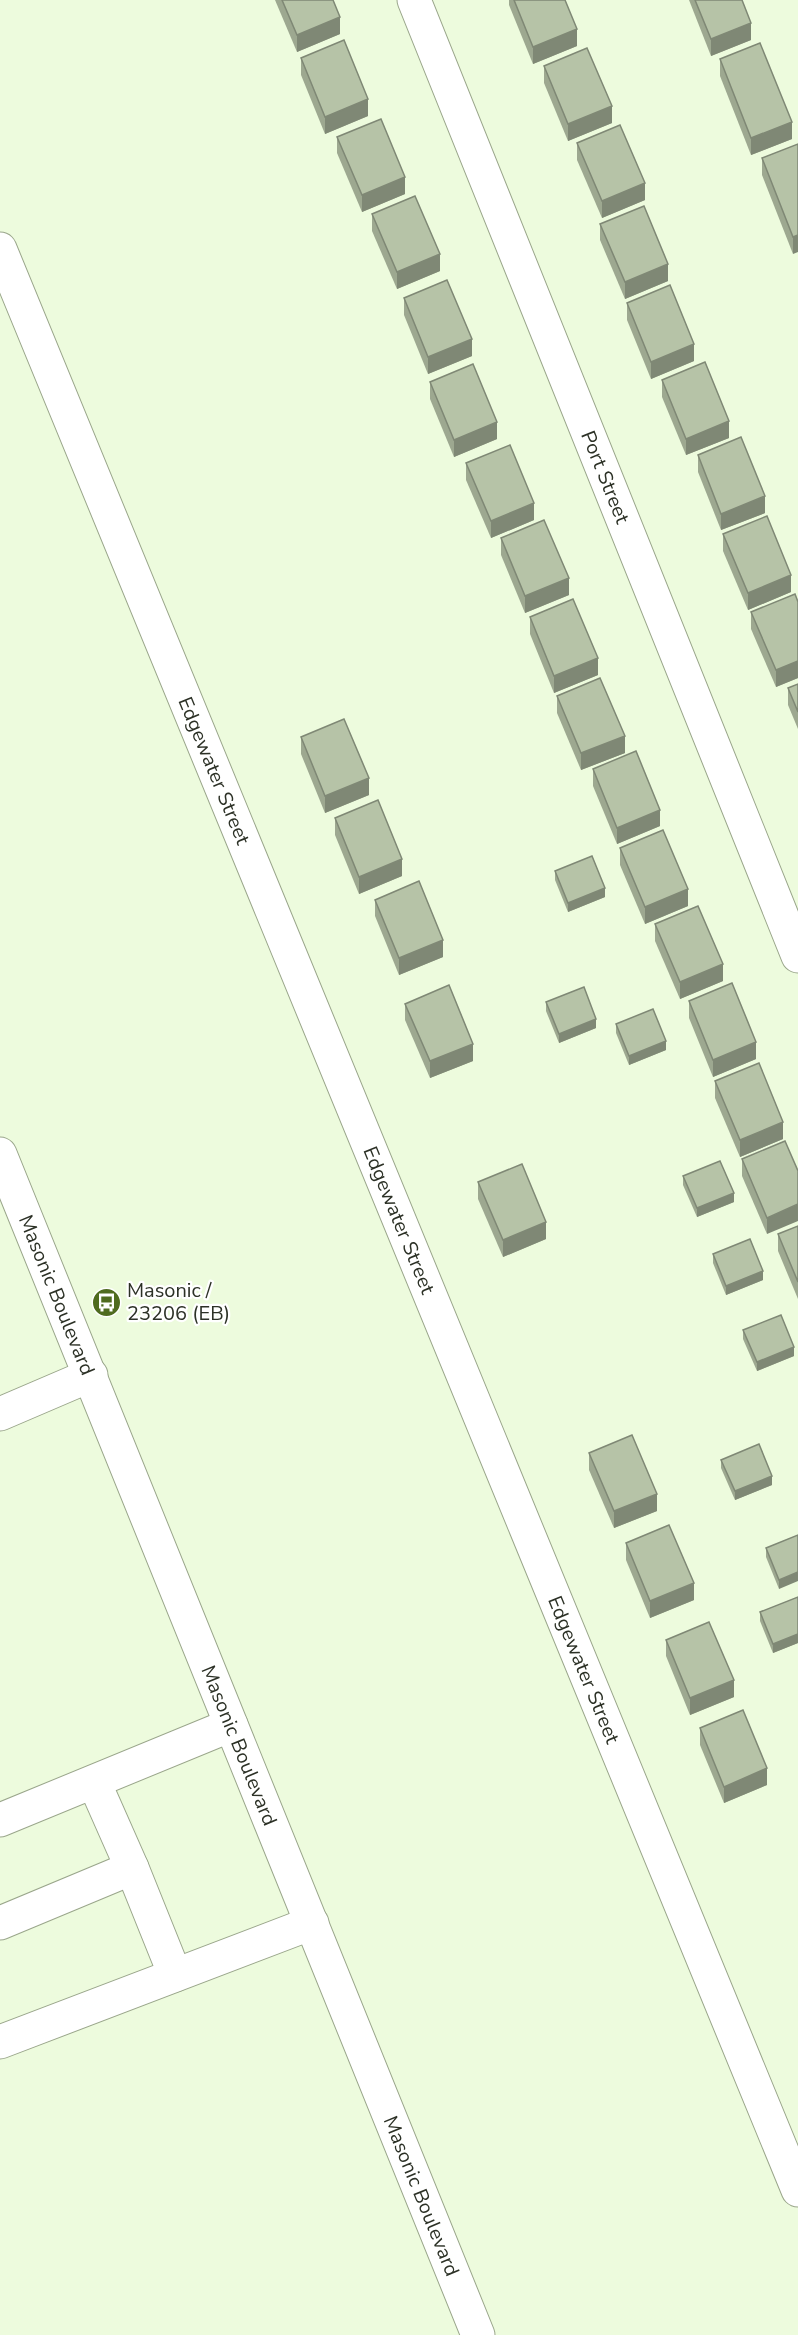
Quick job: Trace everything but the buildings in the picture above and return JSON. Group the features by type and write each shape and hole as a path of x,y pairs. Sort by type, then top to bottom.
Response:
{"street":[{"name":"Port Street","path":"414,0 798,956"},
{"name":"Edgewater Street","path":"0,249 798,2190"},
{"name":"Masonic Boulevard","path":"0,1154 478,2335"},
{"path":"0,1414 91,1375"},
{"path":"0,1820 231,1725"},
{"path":"94,1782 176,1975"},
{"path":"0,1923 132,1868"},
{"path":"0,2042 312,1923"}],"place":[{"name":"Masonic / 23206 (EB)","path":"106,1302"}]}
